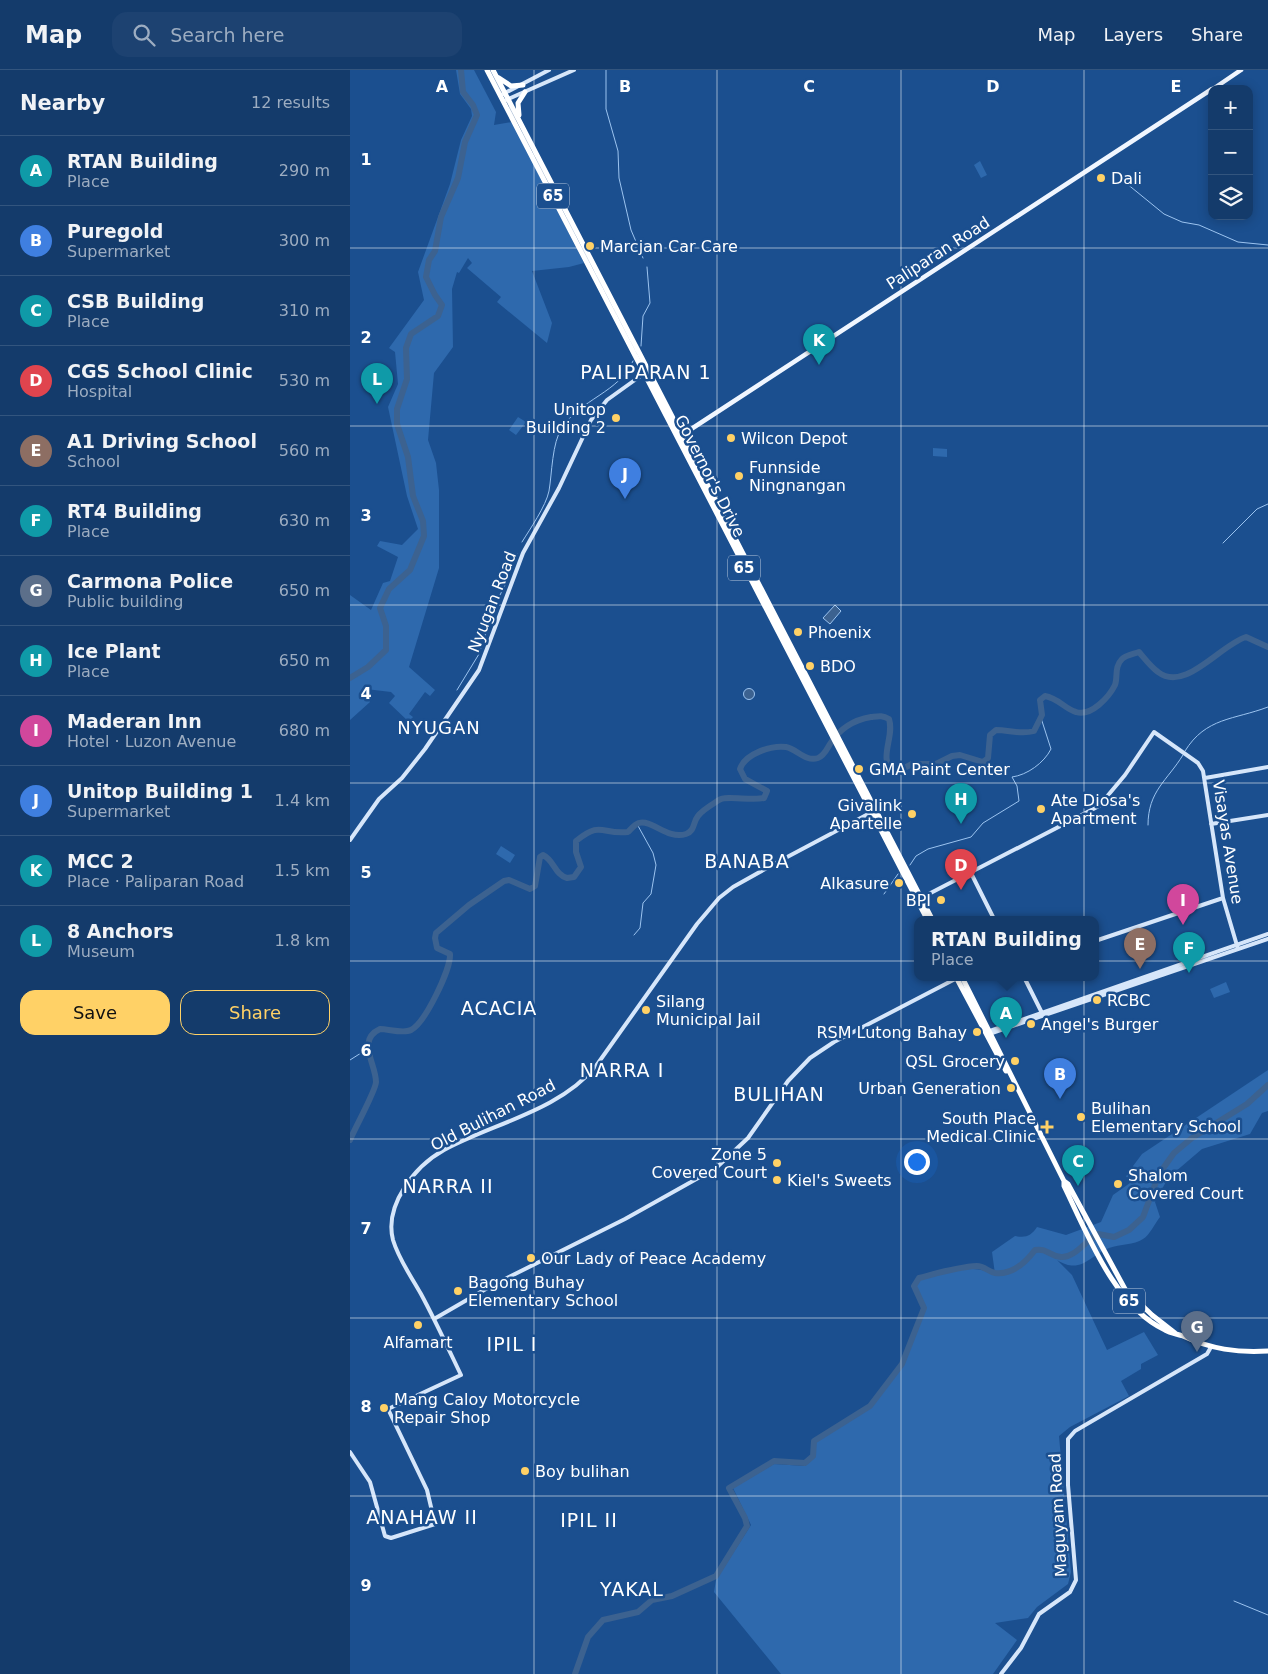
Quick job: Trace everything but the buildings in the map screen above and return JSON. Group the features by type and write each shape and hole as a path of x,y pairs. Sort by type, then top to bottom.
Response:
{"highway":[{"name":"Governor's Drive","path":"487,70 503,94"},
{"name":"Governor's Drive","path":"494,71 506,100 919,899 926,916"},
{"path":"494,71 508,85 523,85"},
{"path":"522,125 517,106 525,92"},
{"name":"Governor's Drive","path":"506,100 522,125 646,372"},
{"name":"Governor's Drive","path":"919,899 930,916"},
{"name":"65","path":"960,981 989,1032 1101,1252 1125,1289 1145,1310 1175,1333 1211,1347 1234,1351 1268,1351"}],"main road":[{"name":"Paliparan Road","path":"1218,85 1241,70"},
{"name":"Paliparan Road","path":"680,436 1208,92"}],"street":[{"path":"503,94 548,70"},
{"path":"506,100 574,70"},
{"name":"Nyugan Road","path":"350,840 379,799 402,778 425,749 479,670 526,547 559,488 588,423 607,400 646,372"},
{"name":"Visayas Avenue","path":"971,872 1099,806 1125,775 1154,732 1200,765 1205,778 1223,898 1237,946"},
{"path":"1205,778 1268,767"},
{"name":"Old Bulihan Road","path":"350,1452 370,1482 386,1536 391,1538 435,1524 427,1490 388,1409 461,1375 434,1319 398,1255 391,1231 392,1221 402,1193 415,1174 444,1150 542,1106 577,1085 596,1066 697,924 719,898 757,873 874,812"},
{"path":"1211,824 1268,815"},
{"path":"919,899 971,872 993,916"},
{"path":"1099,940 1223,898"},
{"path":"989,1032 1268,934"},
{"path":"1237,946 1268,939"},
{"path":"434,1319 491,1286 625,1219 716,1168 748,1138 788,1081 810,1058 834,1042 950,981"},
{"path":"1026,981 1042,1013"},
{"name":"Maguyam Road","path":"1002,1674 1022,1648 1040,1614 1067,1594 1076,1580 1068,1485 1068,1439 1075,1431 1207,1354 1211,1347"}],"shaded area":[{"path":"456,70 474,70 496,112 494,125 512,122 584,263 569,267 532,271 552,323 547,343 497,302 501,297 467,268 472,263 468,258 459,273 457,272 452,289 453,347 434,373 428,440 436,463 439,490 439,568 409,667 435,690 430,696 425,692 409,714 413,717 409,722 389,703 395,696 391,692 366,689 370,702 350,720 350,595 371,610 383,583 390,581 398,557 377,546 380,541 402,545 418,529 407,496 388,407 398,384 395,352 389,348 424,300 418,272 450,184 461,140 472,116 471,109 460,94"},
{"path":"980,161 987,175 981,178 974,165"},
{"path":"518,417 526,422 516,435 509,430"},
{"path":"933,448 947,449 947,457 933,456"},
{"path":"835,605 841,611 830,624 823,618"},
{"path":"749,688 755,694 749,700 743,694"},
{"path":"501,846 515,855 510,863 496,854"},
{"path":"1226,982 1230,992 1214,998 1210,989"},
{"path":"1268,1070 1268,1111 1262,1113 1250,1134 1202,1149 1168,1178 1155,1202 1160,1217 1146,1237 1139,1241 1109,1248 1079,1265 1072,1266 1057,1260 1072,1275 1107,1350 1144,1332 1158,1355 1141,1364 1141,1369 1121,1381 1129,1396 1070,1427 1059,1436 1071,1572 1068,1584 1037,1607 1028,1618 995,1623 1017,1640 993,1674 781,1674 714,1592 716,1580 751,1525 733,1488 774,1464 805,1466 815,1457 816,1441 872,1406 902,1365 926,1308 916,1287 920,1279 948,1271 966,1269 975,1269 995,1274 992,1252 1015,1236 1028,1236 1037,1227 1066,1235 1101,1222 1113,1195 1130,1183 1126,1176 1134,1170 1133,1166 1142,1154"}],"waterway":[{"path":"350,678 368,667 386,650 386,626 380,608 389,589 410,570 424,536 423,521 413,496 408,457 397,424 397,409 407,379 406,348 411,334 438,316 442,305 426,277 429,260 435,251 441,217 458,178 465,142 477,115 473,105 463,92 461,70"},
{"path":"606,70 606,109 618,151 619,178 631,230 643,258"},
{"path":"1126,183 1164,214 1182,222 1199,225 1238,242 1268,245"},
{"path":"641,346 643,316 650,303 647,267"},
{"path":"522,542 545,503 549,491 556,441 562,428 578,410 619,381 633,361"},
{"path":"1223,543 1257,509 1268,504"},
{"path":"457,690 479,654 494,607 505,585 510,565 517,554"},
{"path":"350,1140 376,1082 369,1053 369,1039 380,1029 411,1030 430,1007 442,983 450,954 437,948 436,933 469,905 504,881 509,880 530,889 535,886 540,857 543,855 550,860 560,874 567,878 574,877 581,867 576,852 576,841 591,831 628,832 636,824 644,823 672,834 689,833 696,818 719,800 727,798 764,798 767,791 745,779 740,769 747,759 753,755 773,747 786,747 805,757 818,758 824,754 834,738 843,729 864,718 880,716 889,719 890,733 887,761 894,773 912,764 936,764 952,756 960,755 983,762 988,758 990,735 996,730 1034,731 1042,715 1040,700 1045,696 1076,712 1088,712 1099,705 1115,685 1118,665 1122,659 1128,656 1139,652 1158,672 1168,677 1179,677 1191,672 1246,637 1268,647"},
{"path":"1185,751 1193,740 1212,726 1222,721 1268,707"},
{"path":"910,865 916,856 928,849 971,837 983,823 1019,801 1017,786 1012,777 1034,768 1051,749 1041,718"},
{"path":"1148,825 1151,803 1159,787 1183,755"},
{"path":"634,935 640,928 643,903 651,894 656,865 653,853 637,824"},
{"path":"884,894 898,874"},
{"path":"350,1060 361,1053 369,1052"},
{"path":"575,1674 588,1637 603,1620 638,1612 652,1600 672,1596 716,1576 747,1526 745,1518 729,1488 774,1461 805,1463 813,1456 814,1441 870,1406 902,1364 924,1308 914,1286 919,1278 955,1269 977,1266 995,1273 1007,1272 1018,1267 1035,1250 1043,1250 1057,1256 1066,1257 1076,1252 1098,1234 1114,1237 1129,1230 1143,1217 1159,1174 1174,1153 1192,1138 1247,1104 1268,1085"},
{"path":"1234,1601 1268,1615"}],"place":[{"name":"Dali","path":"1101,178"},
{"name":"Marcjan Car Care","path":"590,246"},
{"name":"MCC 2","path":"819,365"},
{"name":"8 Anchors","path":"377,404"},
{"name":"Unitop Building 2","path":"616,418"},
{"name":"Wilcon Depot","path":"731,438"},
{"name":"Funnside Ningnangan","path":"739,476"},
{"name":"Unitop Building 1","path":"625,499"},
{"name":"Phoenix","path":"798,632"},
{"name":"BDO","path":"810,666"},
{"name":"GMA Paint Center","path":"859,769"},
{"name":"Ate Diosa's Apartment","path":"1041,809"},
{"name":"Givalink Apartelle","path":"912,814"},
{"name":"Ice Plant","path":"961,824"},
{"name":"Alkasure","path":"899,883"},
{"name":"CGS School Clinic","path":"961,890"},
{"name":"BPI","path":"941,900"},
{"name":"Maderan Inn","path":"1183,925"},
{"name":"A1 Driving School","path":"1140,969"},
{"name":"RT4 Building","path":"1189,973"},
{"name":"RCBC","path":"1097,1000"},
{"name":"Silang Municipal Jail","path":"646,1010"},
{"name":"Angel's Burger","path":"1031,1024"},
{"name":"RSM Lutong Bahay","path":"977,1032"},
{"name":"RTAN Building","path":"1006,1038"},
{"name":"QSL Grocery","path":"1015,1061"},
{"name":"Urban Generation","path":"1011,1088"},
{"name":"Puregold","path":"1060,1099"},
{"name":"Bulihan Elementary School","path":"1081,1117"},
{"name":"South Place Medical Clinic","path":"1047,1127"},
{"name":"Zone 5 Covered Court","path":"777,1163"},
{"name":"Kiel's Sweets","path":"777,1180"},
{"name":"Shalom Covered Court","path":"1118,1184"},
{"name":"CSB Building","path":"1078,1186"},
{"name":"Our Lady of Peace Academy","path":"531,1258"},
{"name":"Bagong Buhay Elementary School","path":"458,1291"},
{"name":"Alfamart","path":"418,1325"},
{"name":"Carmona Police","path":"1197,1352"},
{"name":"Mang Caloy Motorcycle Repair Shop","path":"384,1408"},
{"name":"Boy bulihan","path":"525,1471"}],"district":[{"name":"PALIPARAN 1","path":"646,372"},
{"name":"NYUGAN","path":"439,727"},
{"name":"BANABA","path":"747,861"},
{"name":"ACACIA","path":"499,1008"},
{"name":"NARRA I","path":"622,1070"},
{"name":"BULIHAN","path":"779,1094"},
{"name":"NARRA II","path":"448,1186"},
{"name":"IPIL I","path":"512,1344"},
{"name":"ANAHAW II","path":"422,1517"},
{"name":"IPIL II","path":"589,1520"},
{"name":"YAKAL","path":"632,1589"}]}
